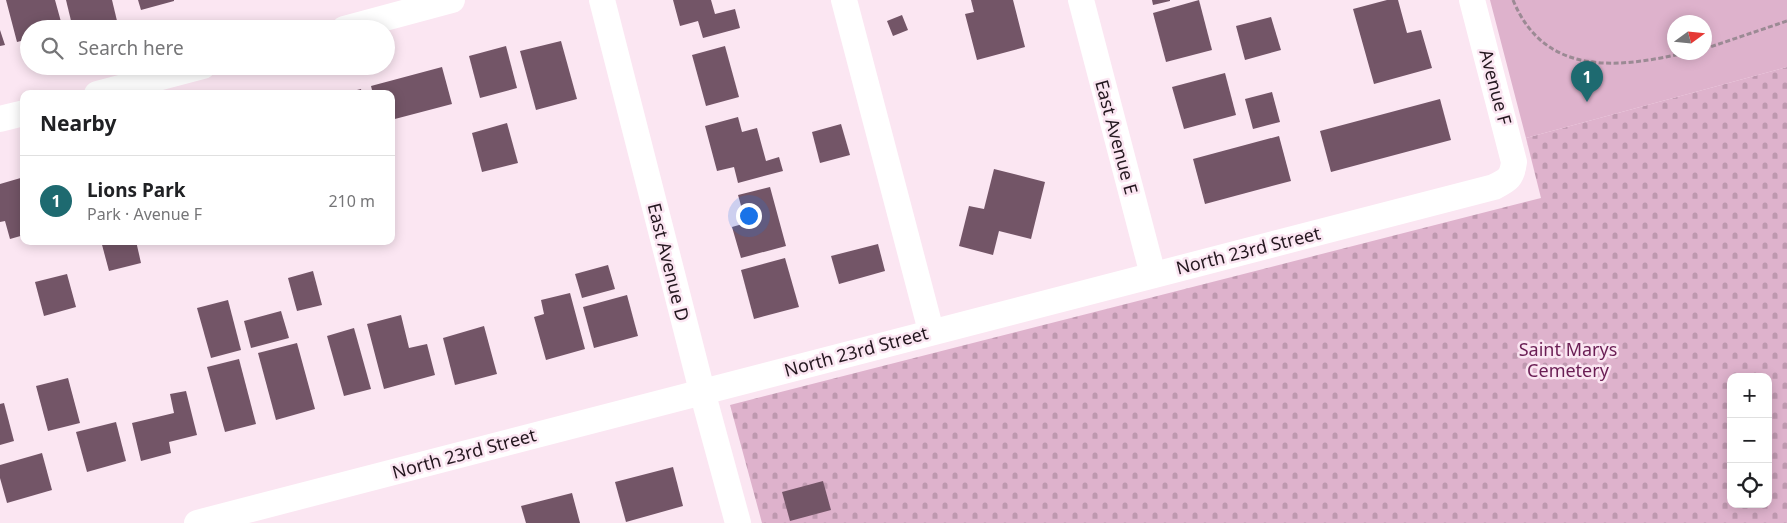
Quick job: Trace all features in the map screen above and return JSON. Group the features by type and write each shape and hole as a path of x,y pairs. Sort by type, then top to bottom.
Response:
{"street":[{"path":"378,20 452,0"},
{"name":"East Avenue D","path":"602,0 702,391 738,523"},
{"path":"844,0 931,332"},
{"name":"East Avenue E","path":"1081,0 1153,275"},
{"name":"Avenue F","path":"1472,0 1512,150 1513,174"},
{"path":"112,90 169,75"},
{"path":"0,119 20,113"},
{"name":"North 23rd Street","path":"197,523 1494,187 1505,182 1513,174"}],"path":[{"path":"1513,0 1530,31 1555,52 1570,58 1603,63 1622,63 1667,56"},
{"path":"1712,45 1787,21"}],"green space":[{"path":"1490,0 1787,0 1787,67 1526,138"},
{"name":"Saint Marys Cemetery","path":"1787,67 1787,523 762,523 730,405 1541,198 1526,138"}],"building":[{"path":"6,0 55,0 61,20 20,20 20,41 17,42"},
{"path":"66,0 112,0 117,20 71,20"},
{"path":"138,0 174,0 174,1 141,10"},
{"path":"673,0 711,0 715,14 735,9 740,28 703,38 698,21 680,26"},
{"path":"971,0 1013,0 1025,47 977,60 965,14 974,12"},
{"path":"1152,0 1170,0 1170,1 1153,5"},
{"path":"1199,0 1212,50 1166,62 1153,13"},
{"path":"1387,0 1398,0 1407,33 1421,30 1432,68 1374,84 1353,9"},
{"path":"902,15 908,30 893,36 887,21"},
{"path":"1271,17 1281,50 1245,60 1236,26"},
{"path":"0,30 5,45 0,46"},
{"path":"561,41 577,99 536,110 520,51"},
{"path":"506,46 517,88 480,98 469,56"},
{"path":"725,46 739,97 706,106 692,55"},
{"path":"442,67 452,104 395,119 395,90 372,90 371,86"},
{"path":"1225,73 1236,115 1184,129 1172,87"},
{"path":"1272,92 1280,122 1253,129 1245,99"},
{"path":"1440,99 1451,140 1331,172 1320,131"},
{"path":"738,117 742,132 757,128 766,161 779,157 783,171 738,183 734,167 717,171 705,126"},
{"path":"507,123 518,163 482,172 472,133"},
{"path":"841,124 850,155 820,163 812,132"},
{"path":"1279,136 1291,181 1205,204 1193,159"},
{"path":"994,169 1045,182 1031,239 999,231 993,255 959,246 969,206 984,209"},
{"path":"20,178 20,236 10,239 5,221 0,222 0,184"},
{"path":"770,187 786,246 741,258 732,227 746,223 738,195"},
{"path":"878,244 885,271 839,284 831,256"},
{"path":"102,245 137,245 141,263 109,271"},
{"path":"785,258 799,307 754,319 741,270"},
{"path":"608,265 615,289 582,298 575,274"},
{"path":"313,271 322,305 297,311 288,278"},
{"path":"67,274 76,307 44,316 35,282"},
{"path":"570,293 585,349 546,360 534,317 544,314 541,300"},
{"path":"627,295 638,336 594,348 583,307"},
{"path":"228,300 241,350 211,358 197,308"},
{"path":"281,311 289,338 251,348 244,321"},
{"path":"401,315 409,348 427,344 435,375 384,389 367,324"},
{"path":"484,326 497,374 455,385 443,338"},
{"path":"354,328 371,389 344,396 327,336"},
{"path":"297,343 315,409 276,420 258,353"},
{"path":"239,359 256,424 225,432 207,367"},
{"path":"68,378 80,423 48,431 36,386"},
{"path":"186,391 197,435 169,442 171,453 141,461 132,423 174,413 170,394"},
{"path":"4,403 14,441 0,445 0,404"},
{"path":"116,422 126,461 87,472 76,432"},
{"path":"42,453 52,490 7,503 0,478 0,465"},
{"path":"673,467 683,506 626,522 615,482"},
{"path":"823,481 831,510 790,521 782,492"},
{"path":"572,493 580,523 526,523 521,506"}],"place":[{"name":"Lions Park","path":"1587,102"}]}
